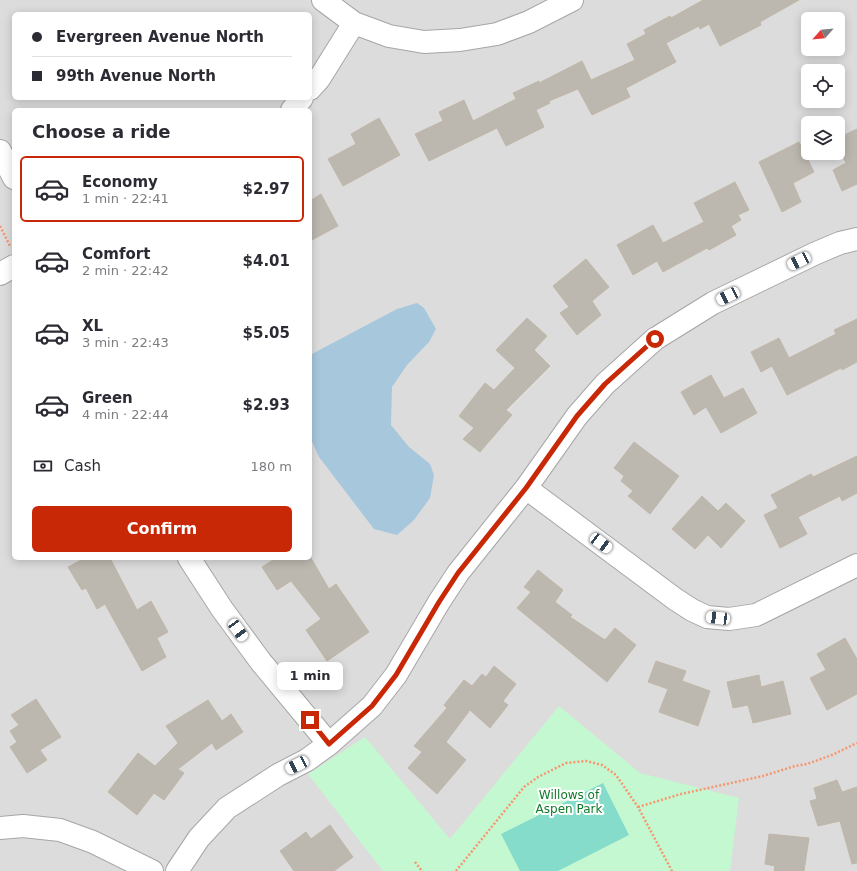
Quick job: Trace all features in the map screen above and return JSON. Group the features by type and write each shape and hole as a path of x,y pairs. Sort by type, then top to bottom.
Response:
{"street":[{"path":"323,0 354,23 389,36 424,42 460,40 497,34 528,22 572,0"},
{"path":"312,87 319,79 354,23"},
{"path":"294,108 300,100"},
{"path":"0,151 12,174"},
{"path":"177,871 199,838 227,808 278,775 307,760 329,744 372,706 396,675 458,573 526,488 582,410 605,384 655,339 713,303 814,254 840,243 857,239"},
{"path":"0,274 12,257"},
{"path":"526,488 675,599 692,610 707,617 729,619 756,615 857,565"},
{"path":"190,560 222,608 261,662 329,744"},
{"path":"0,828 23,826 60,830 93,842 152,871"}],"path":[{"path":"0,226 12,257"},
{"path":"638,807 681,794 763,776 814,762 832,756 857,743"},
{"path":"456,871 524,787 566,763 586,761 602,766 616,775 638,807 672,871"},
{"path":"415,862 422,871"}],"shaded area":[{"path":"0,0 857,0 857,871 0,871"},
{"path":"417,303 424,308 436,329 429,342 407,365 392,387 391,425 409,447 430,464 434,475 430,498 414,520 397,535 374,529 319,457 312,441 312,354 397,309"}],"green space":[{"name":"Willows of Aspen Park","path":"559,706 640,773 739,798 730,871 383,871 308,774 365,737 450,839"},
{"path":"603,783 629,835 558,871 520,871 501,834"}],"building":[{"path":"703,0 799,0 760,22 761,25 720,46 709,24 700,29 699,26 666,43 676,62 626,88 630,97 592,115 578,89 549,101 550,103 536,110 544,127 506,146 497,128 429,161 415,134 443,121 439,112 464,100 473,121 516,99 513,93 539,81 539,83 582,61 591,80 635,60 627,44 646,34 644,30 670,16 671,18"},
{"path":"379,118 400,155 343,186 328,159 356,144 351,134"},
{"path":"857,129 857,184 842,191 833,170 846,163 844,160 845,135"},
{"path":"799,142 801,146 801,160 808,160 814,172 793,183 801,202 782,212 759,162"},
{"path":"735,182 749,210 738,215 741,220 731,226 736,235 709,250 707,248 663,272 657,261 633,275 617,245 653,225 663,243 704,222 694,203"},
{"path":"321,194 338,226 312,240 312,200"},
{"path":"586,259 609,287 592,301 601,315 577,335 560,313 569,307 553,286"},
{"path":"527,318 547,336 534,350 550,366 506,410 512,415 480,452 463,439 474,428 459,416 485,383 494,390 515,368 496,350"},
{"path":"857,319 857,362 842,370 841,368 787,395 772,366 761,372 751,352 779,338 789,358 836,334 834,330"},
{"path":"711,375 724,398 743,388 757,413 721,433 706,407 694,415 681,392"},
{"path":"634,442 679,476 650,514 628,496 633,491 621,481 624,476 614,468"},
{"path":"857,456 857,493 842,501 840,496 798,517 807,534 780,548 764,515 778,508 771,495 811,474 813,477"},
{"path":"702,496 718,511 726,503 745,521 721,548 708,535 695,549 672,529"},
{"path":"81,560 111,560 137,610 151,601 168,632 157,638 166,657 142,671 105,604 97,609 86,588 82,590 68,567"},
{"path":"273,560 312,560 329,589 336,584 369,632 327,661 306,630 321,619 291,581 277,590 262,567"},
{"path":"538,570 563,590 555,602 572,615 570,617 605,640 615,628 636,645 607,682 517,608 531,592 524,587"},
{"path":"845,638 857,659 857,694 827,710 810,678 826,670 817,654"},
{"path":"656,661 686,671 682,681 710,691 698,726 659,712 668,689 648,682"},
{"path":"494,666 516,684 503,701 508,705 490,728 470,710 446,742 466,760 437,794 408,768 422,752 414,746 447,708 444,705 464,680 472,686 482,674 486,677"},
{"path":"759,675 761,687 783,681 791,714 753,723 748,705 733,708 727,682"},
{"path":"36,699 61,737 40,750 47,760 27,773 10,747 17,742 10,731 19,725 11,715"},
{"path":"208,700 222,721 231,714 243,732 216,750 212,743 178,769 184,773 164,800 154,793 137,815 108,792 138,753 155,766 178,743 166,726"},
{"path":"837,780 842,792 857,787 857,863 852,864 840,821 818,826 810,801 817,799 814,788"},
{"path":"330,825 353,857 334,871 294,871 280,851 306,832 311,839"},
{"path":"769,834 809,838 804,871 774,871 775,866 765,864"}],"route":[{"path":"310,720 329,744 372,706 396,675 458,573 526,488 577,416 605,384 655,339"}]}
